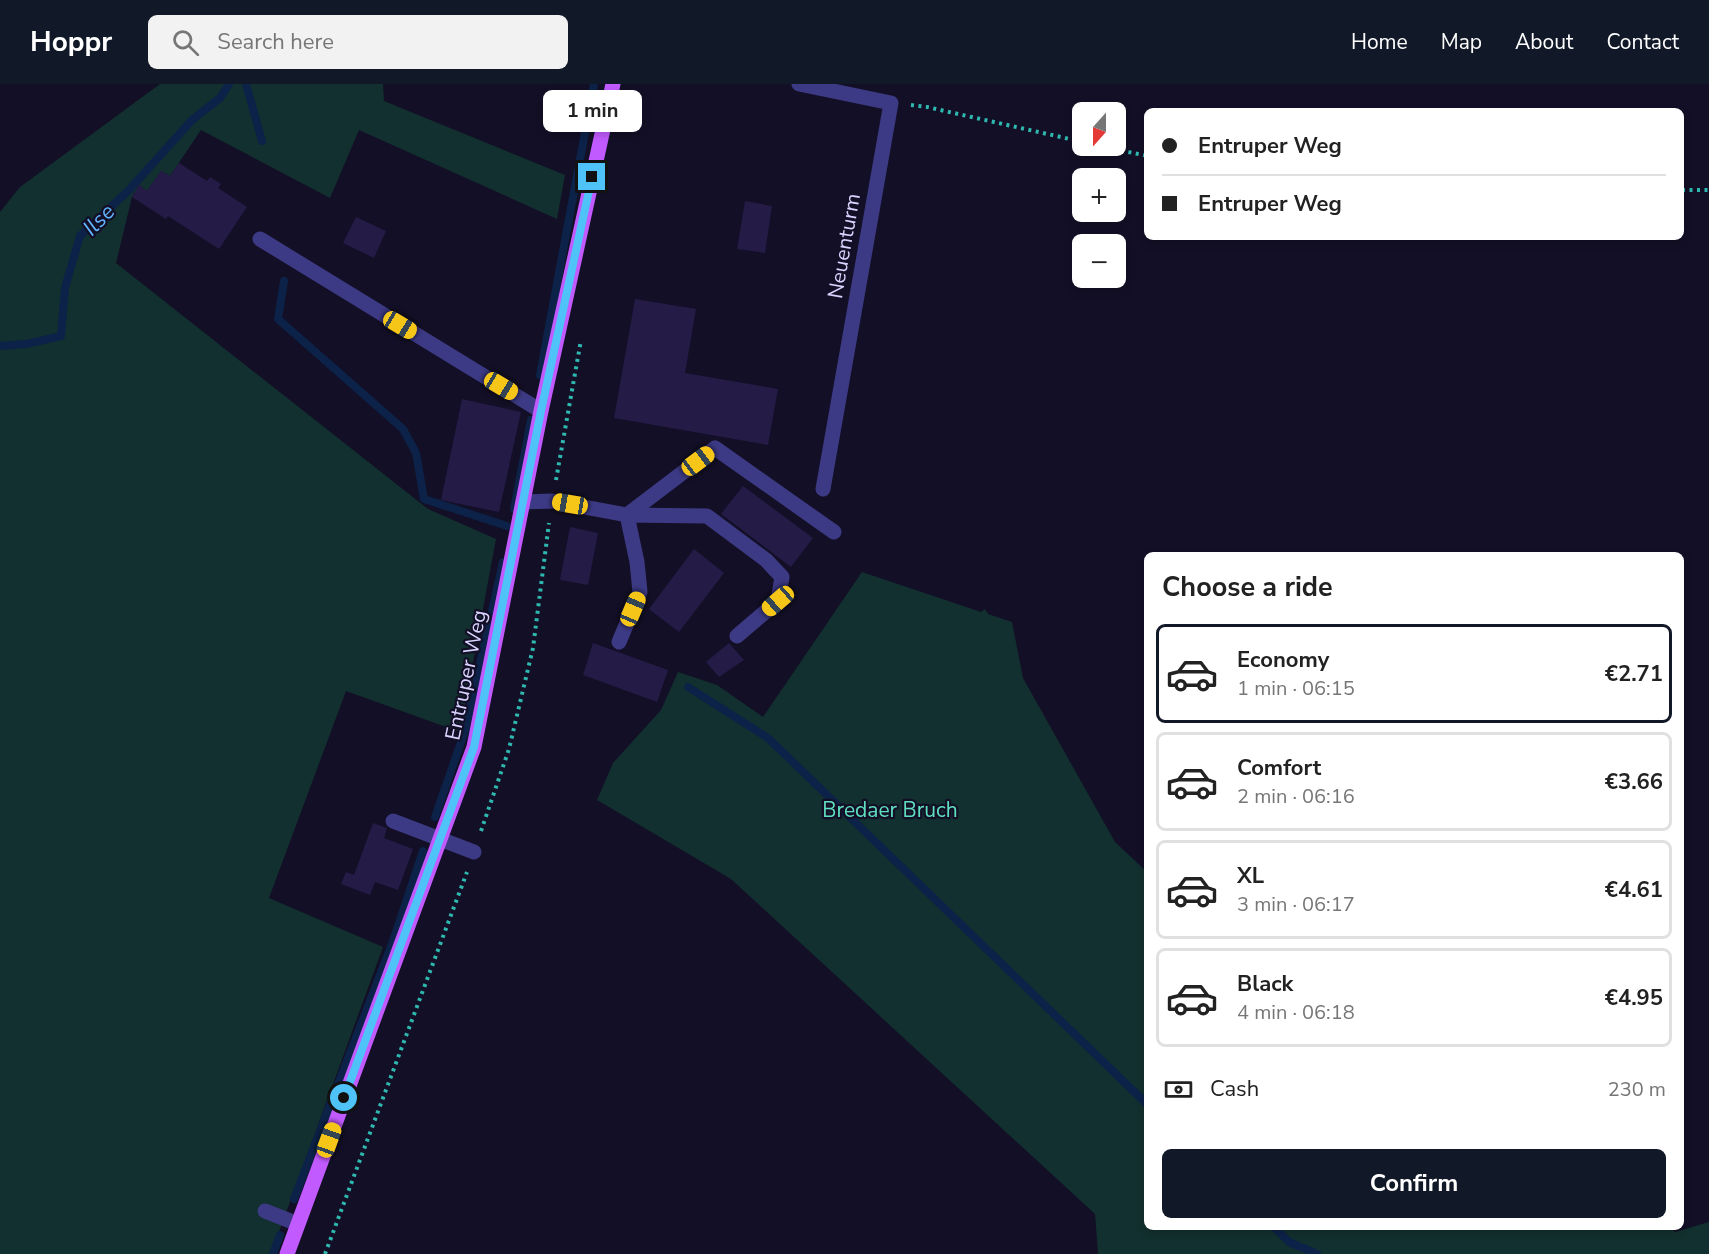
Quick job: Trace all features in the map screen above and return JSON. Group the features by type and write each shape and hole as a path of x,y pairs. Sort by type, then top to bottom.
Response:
{"main road":[{"name":"Entruper Weg","path":"287,1254 474,747 541,411 613,84"}],"lane":[{"path":"799,84 891,103"},
{"name":"Neuenturm","path":"823,489 891,103"},
{"path":"260,238 541,411"},
{"path":"627,514 715,448 834,532"},
{"path":"523,502 552,501 627,514 706,516 766,560 782,578 778,601 737,636"},
{"path":"619,642 640,592 637,562 627,514"},
{"path":"393,821 474,852"},
{"path":"266,1211 298,1224"}],"path":[{"path":"891,103 927,107 1072,140"},
{"path":"1126,152 1144,155"},
{"path":"1684,189 1709,190"}],"green space":[{"path":"160,84 383,84 384,101 565,175 557,219 359,130 330,198 201,130 170,176 161,171 147,191 139,185 132,197 116,263 428,509 496,539 460,732 346,691 269,898 383,947 271,1254 0,1254 0,212 20,187"},
{"name":"Bredaer Bruch","path":"862,572 981,612 985,609 988,614 1012,622 1023,678 1115,842 1144,869 1144,1230 1673,1230 1675,1232 1709,1222 1709,1254 1098,1254 1095,1214 731,879 597,800 613,763 661,710 678,672 717,685 763,717"}],"building":[{"path":"179,163 207,181 210,177 221,184 218,188 247,207 219,249 168,216 166,219 132,197 139,185 147,191 161,171 170,176"},
{"path":"745,201 772,206 765,253 737,249"},
{"path":"356,217 386,231 374,258 343,243"},
{"path":"635,299 696,309 685,373 778,389 768,445 614,418"},
{"path":"462,399 521,412 499,512 441,500"},
{"path":"743,486 813,538 791,567 721,514"},
{"path":"570,527 598,533 588,585 560,580"},
{"path":"694,549 724,573 679,632 649,609"},
{"path":"593,643 668,670 657,702 583,675"},
{"path":"729,643 744,660 719,677 706,662"},
{"path":"373,823 387,828 384,838 413,849 398,890 375,882 370,895 341,884 346,872 354,875"}],"waterway":[{"name":"Ilse","path":"0,346 26,344 61,336 65,288 80,236 129,190 192,120 220,98 229,84"},
{"path":"246,84 262,141"},
{"path":"540,375 594,84"},
{"path":"284,281 278,319 403,429 416,453 424,499 507,526"},
{"path":"514,509 531,420"},
{"path":"435,817 465,731 503,562"},
{"path":"688,687 768,738 1144,1101"},
{"path":"294,1199 393,941 423,851"},
{"path":"1277,1230 1289,1242 1317,1254"},
{"path":"273,1254 280,1235"}],"route":[{"path":"344,1098 474,747 541,411 592,177"}]}
